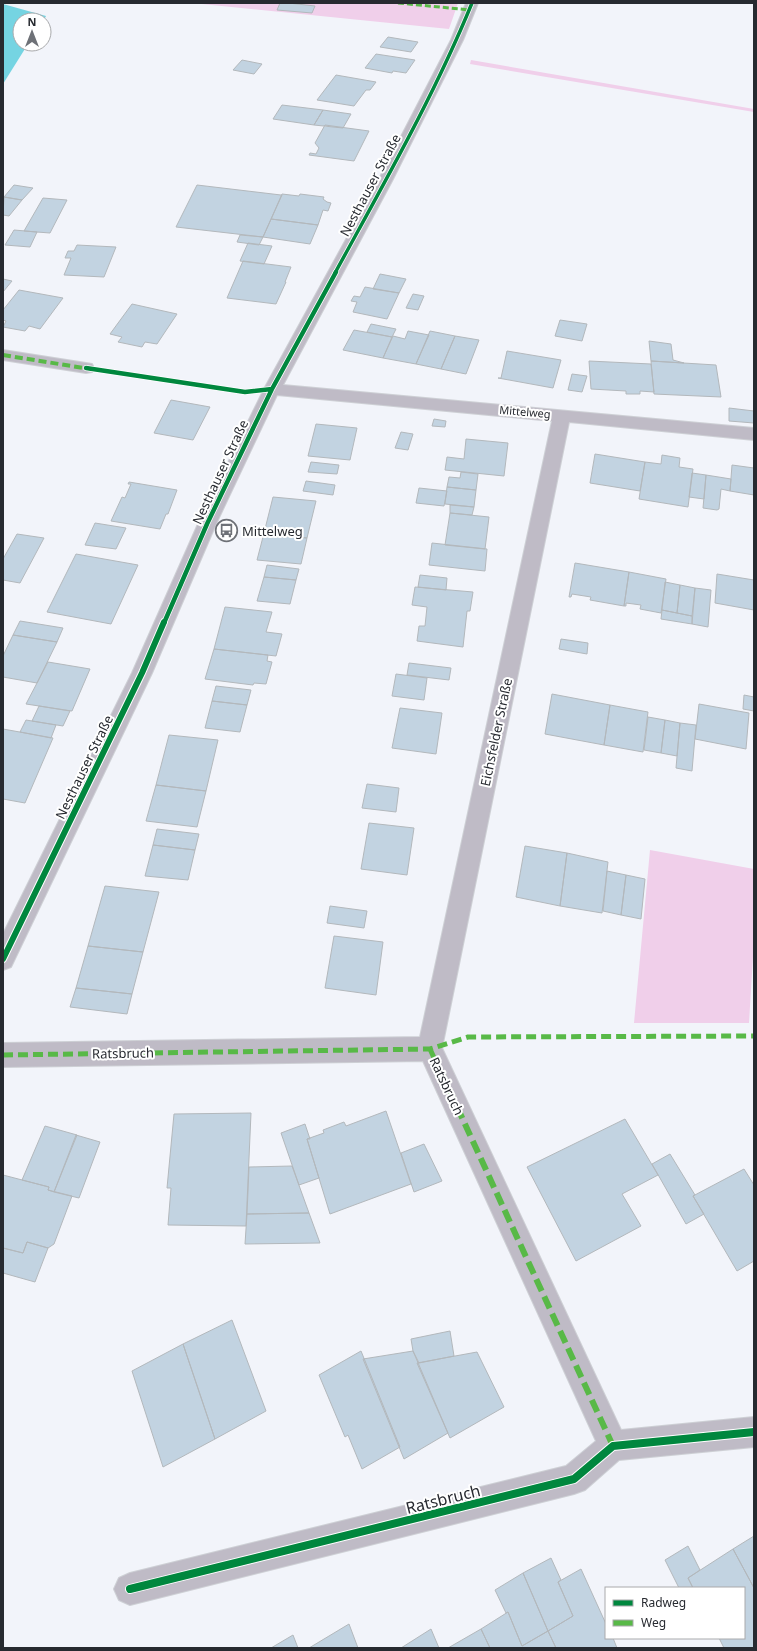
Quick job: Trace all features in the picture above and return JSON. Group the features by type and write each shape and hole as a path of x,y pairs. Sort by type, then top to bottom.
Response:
{"street":[{"name":"Nesthauser Straße","path":"3,959 142,673 207,524 272,389 385,181 457,40 472,3"},
{"path":"3,355 86,368"},
{"name":"Mittelweg","path":"272,389 754,434"},
{"name":"Eichsfelder Straße","path":"430,1048 562,416"},
{"name":"Ratsbruch","path":"3,1055 430,1048 613,1446 574,1479 130,1589"},
{"path":"613,1446 754,1432"}],"shaded area":[{"path":"192,3 458,3 449,29"},
{"path":"471,60 754,109 754,112 470,64"},
{"path":"650,850 754,869 754,940 749,1023 634,1023"}],"water":[{"path":"3,4 32,12 12,12 12,52 23,52 3,84"}],"building":[{"path":"280,3 315,6 312,13 277,10"},
{"path":"388,37 418,42 411,52 380,47"},
{"path":"376,54 415,60 406,73 393,71 392,73 365,68"},
{"path":"242,60 262,64 254,74 233,70"},
{"path":"336,75 376,82 370,90 366,90 354,106 317,100"},
{"path":"282,105 323,110 314,125 273,119"},
{"path":"323,110 351,114 343,128 314,125"},
{"path":"325,125 369,131 354,161 309,155 310,153 316,154 319,148 315,143"},
{"path":"14,185 33,188 22,200 4,197"},
{"path":"197,185 282,195 263,237 176,227"},
{"path":"282,194 299,196 300,194 324,197 323,199 331,203 328,211 323,210 318,225 271,219"},
{"path":"4,197 22,200 9,216 3,215"},
{"path":"43,198 67,200 50,233 24,231"},
{"path":"271,219 318,225 310,244 263,237"},
{"path":"14,230 37,232 30,247 5,245"},
{"path":"240,235 263,237 259,245 237,242"},
{"path":"248,243 272,246 264,264 240,261"},
{"path":"77,245 116,247 104,277 64,275 71,258 65,258 68,251 74,251"},
{"path":"243,261 291,267 276,304 227,298"},
{"path":"380,274 406,279 399,293 373,289"},
{"path":"3,279 12,281 3,292"},
{"path":"365,287 399,293 387,319 353,312 357,302 351,301 354,296 360,297"},
{"path":"19,290 63,298 40,329 29,326 25,331 3,327 6,321 3,320 3,310"},
{"path":"413,294 424,296 418,310 406,308"},
{"path":"132,304 177,314 157,344 145,342 142,347 118,342 122,337 110,334"},
{"path":"560,320 587,324 582,341 555,336"},
{"path":"371,324 396,329 392,337 367,332"},
{"path":"354,330 392,337 383,358 343,350"},
{"path":"408,331 429,335 416,364 383,358 393,336 405,339"},
{"path":"430,331 455,336 441,369 416,364"},
{"path":"455,336 479,340 466,374 441,369"},
{"path":"649,341 671,344 673,360 684,363 651,361"},
{"path":"507,351 561,360 553,388 498,378 501,378"},
{"path":"589,361 651,364 654,392 640,391 640,394 626,394 626,391 591,389"},
{"path":"651,361 716,365 721,397 654,394"},
{"path":"572,374 587,376 582,392 568,390"},
{"path":"171,400 210,407 193,440 154,433"},
{"path":"729,408 754,411 754,423 729,421"},
{"path":"434,419 446,421 445,427 432,426"},
{"path":"316,424 357,428 350,460 308,456"},
{"path":"401,432 413,434 408,450 395,448"},
{"path":"466,439 508,443 504,476 445,470 447,457 464,459"},
{"path":"595,454 645,462 640,491 590,483"},
{"path":"662,455 680,458 679,467 693,469 688,507 639,499 645,462 661,464"},
{"path":"311,462 339,465 337,474 308,472"},
{"path":"732,465 754,468 754,495 730,491"},
{"path":"461,472 478,474 476,490 447,487 449,477 460,478"},
{"path":"692,473 706,475 704,499 689,497"},
{"path":"706,475 731,479 730,491 721,489 719,509 717,510 703,508"},
{"path":"306,481 335,485 333,495 303,491"},
{"path":"129,482 177,490 168,514 166,514 160,529 111,521 122,497 125,498 131,484 128,484"},
{"path":"447,487 476,490 474,507 445,504"},
{"path":"419,488 447,491 444,506 416,503"},
{"path":"273,497 316,501 307,538 264,533"},
{"path":"450,505 474,507 472,515 450,513"},
{"path":"450,513 489,517 485,549 445,545"},
{"path":"95,523 126,528 116,549 85,545"},
{"path":"264,533 307,538 301,564 257,560"},
{"path":"17,534 44,538 20,583 3,580 3,559"},
{"path":"432,543 487,549 485,571 429,565"},
{"path":"76,554 138,565 111,624 47,612"},
{"path":"575,563 629,572 624,606 590,600 591,597 572,594 571,597 569,597"},
{"path":"267,565 299,569 296,580 264,577"},
{"path":"629,572 666,579 661,613 640,609 641,605 626,603 626,606 624,606"},
{"path":"717,574 754,580 754,610 715,603"},
{"path":"420,575 447,578 446,590 418,587"},
{"path":"264,577 296,580 290,604 257,601"},
{"path":"665,582 680,585 677,613 662,610"},
{"path":"680,585 695,588 692,616 677,613"},
{"path":"415,587 473,592 470,611 467,611 463,647 417,641 419,626 425,626 427,607 412,605"},
{"path":"695,588 711,590 708,627 692,624"},
{"path":"225,607 272,612 266,632 282,634 276,656 214,649"},
{"path":"662,610 692,616 692,624 661,619"},
{"path":"20,621 63,628 57,642 13,635"},
{"path":"13,635 57,642 37,683 3,677 3,656"},
{"path":"561,639 588,643 587,654 559,649"},
{"path":"214,649 268,655 267,661 272,662 266,684 254,683 253,685 205,679"},
{"path":"48,662 90,669 72,711 26,704"},
{"path":"409,663 451,668 449,680 407,675"},
{"path":"396,674 427,678 424,700 392,696"},
{"path":"216,686 251,690 247,705 212,701"},
{"path":"552,694 610,705 604,745 545,734"},
{"path":"744,695 754,697 754,711 743,709"},
{"path":"212,701 247,705 240,732 205,728"},
{"path":"699,704 749,713 746,749 695,739"},
{"path":"610,705 648,712 643,752 604,745"},
{"path":"39,706 70,711 63,726 32,721"},
{"path":"400,708 442,713 436,754 392,748"},
{"path":"648,717 665,720 661,753 644,750"},
{"path":"26,720 56,725 51,738 20,732"},
{"path":"665,720 680,723 677,756 661,753"},
{"path":"680,723 696,725 692,771 676,768"},
{"path":"3,729 53,738 25,803 3,799"},
{"path":"169,735 218,740 206,791 156,785"},
{"path":"367,784 399,788 396,812 362,808"},
{"path":"156,785 206,791 197,827 146,821"},
{"path":"369,823 414,828 407,875 361,869"},
{"path":"157,829 199,834 195,850 153,845"},
{"path":"153,845 195,850 188,880 145,876"},
{"path":"525,846 567,853 560,906 516,897"},
{"path":"567,853 608,862 602,913 560,906"},
{"path":"607,871 626,875 621,915 603,911"},
{"path":"626,875 645,879 641,919 621,915"},
{"path":"105,886 159,892 143,952 88,946"},
{"path":"330,906 367,911 364,928 327,923"},
{"path":"334,936 383,942 376,995 325,988"},
{"path":"88,946 143,952 132,994 76,988"},
{"path":"76,988 132,994 127,1014 70,1007"},
{"path":"386,1111 411,1184 330,1214 307,1139 324,1133 323,1130 344,1122 346,1126"},
{"path":"251,1113 246,1226 168,1225 171,1188 167,1188 174,1114"},
{"path":"625,1119 658,1175 622,1194 641,1226 576,1261 527,1167"},
{"path":"305,1124 310,1139 307,1139 319,1178 299,1185 281,1133"},
{"path":"45,1126 77,1135 54,1192 48,1190 49,1187 22,1180"},
{"path":"76,1135 100,1142 79,1198 54,1192"},
{"path":"424,1144 442,1181 414,1192 401,1153"},
{"path":"670,1154 695,1195 693,1196 704,1214 686,1224 652,1164"},
{"path":"292,1166 309,1213 247,1214 249,1167"},
{"path":"744,1169 754,1185 754,1261 737,1271 693,1196"},
{"path":"3,1175 49,1187 48,1190 72,1196 54,1244 48,1248 27,1242 23,1253 3,1248"},
{"path":"309,1213 320,1243 245,1244 247,1214"},
{"path":"27,1242 48,1248 35,1282 3,1273 3,1248 23,1253"},
{"path":"232,1320 266,1411 215,1439 183,1344"},
{"path":"450,1331 454,1356 419,1363 413,1351 411,1339"},
{"path":"183,1344 215,1439 163,1467 132,1371"},
{"path":"361,1351 400,1447 362,1469 348,1435 345,1437 319,1375"},
{"path":"413,1351 448,1433 404,1459 363,1359"},
{"path":"477,1352 504,1407 450,1438 417,1363"},
{"path":"754,1536 754,1588 733,1549"},
{"path":"688,1546 700,1570 688,1578 692,1587 678,1587 665,1560"},
{"path":"733,1549 754,1588 754,1648 724,1648 720,1639 745,1639 745,1587 692,1587 688,1578"},
{"path":"551,1558 561,1580 558,1582 573,1616 548,1631 523,1573"},
{"path":"581,1569 605,1622 605,1639 613,1639 617,1648 556,1648 548,1631 573,1616 558,1582"},
{"path":"523,1573 548,1631 522,1646 508,1612 506,1613 495,1590"},
{"path":"508,1612 522,1646 548,1631 556,1648 490,1648 481,1629"},
{"path":"349,1624 358,1648 309,1648"},
{"path":"431,1629 439,1648 401,1648"},
{"path":"481,1629 490,1648 448,1648"},
{"path":"293,1635 298,1648 271,1648"}],"marked path":[{"path":"398,3 470,10"},
{"path":"3,355 90,369"},
{"path":"3,1055 430,1049 468,1037 754,1036"},
{"path":"430,1049 613,1446"}],"cycle path":[{"path":"3,959 142,673 207,524 272,389 385,181 457,40 472,3"},
{"path":"86,368 245,392 272,389"},
{"path":"130,1589 574,1479 613,1446 754,1432"}],"place":[{"name":"Mittelweg","path":"226,531"}]}
